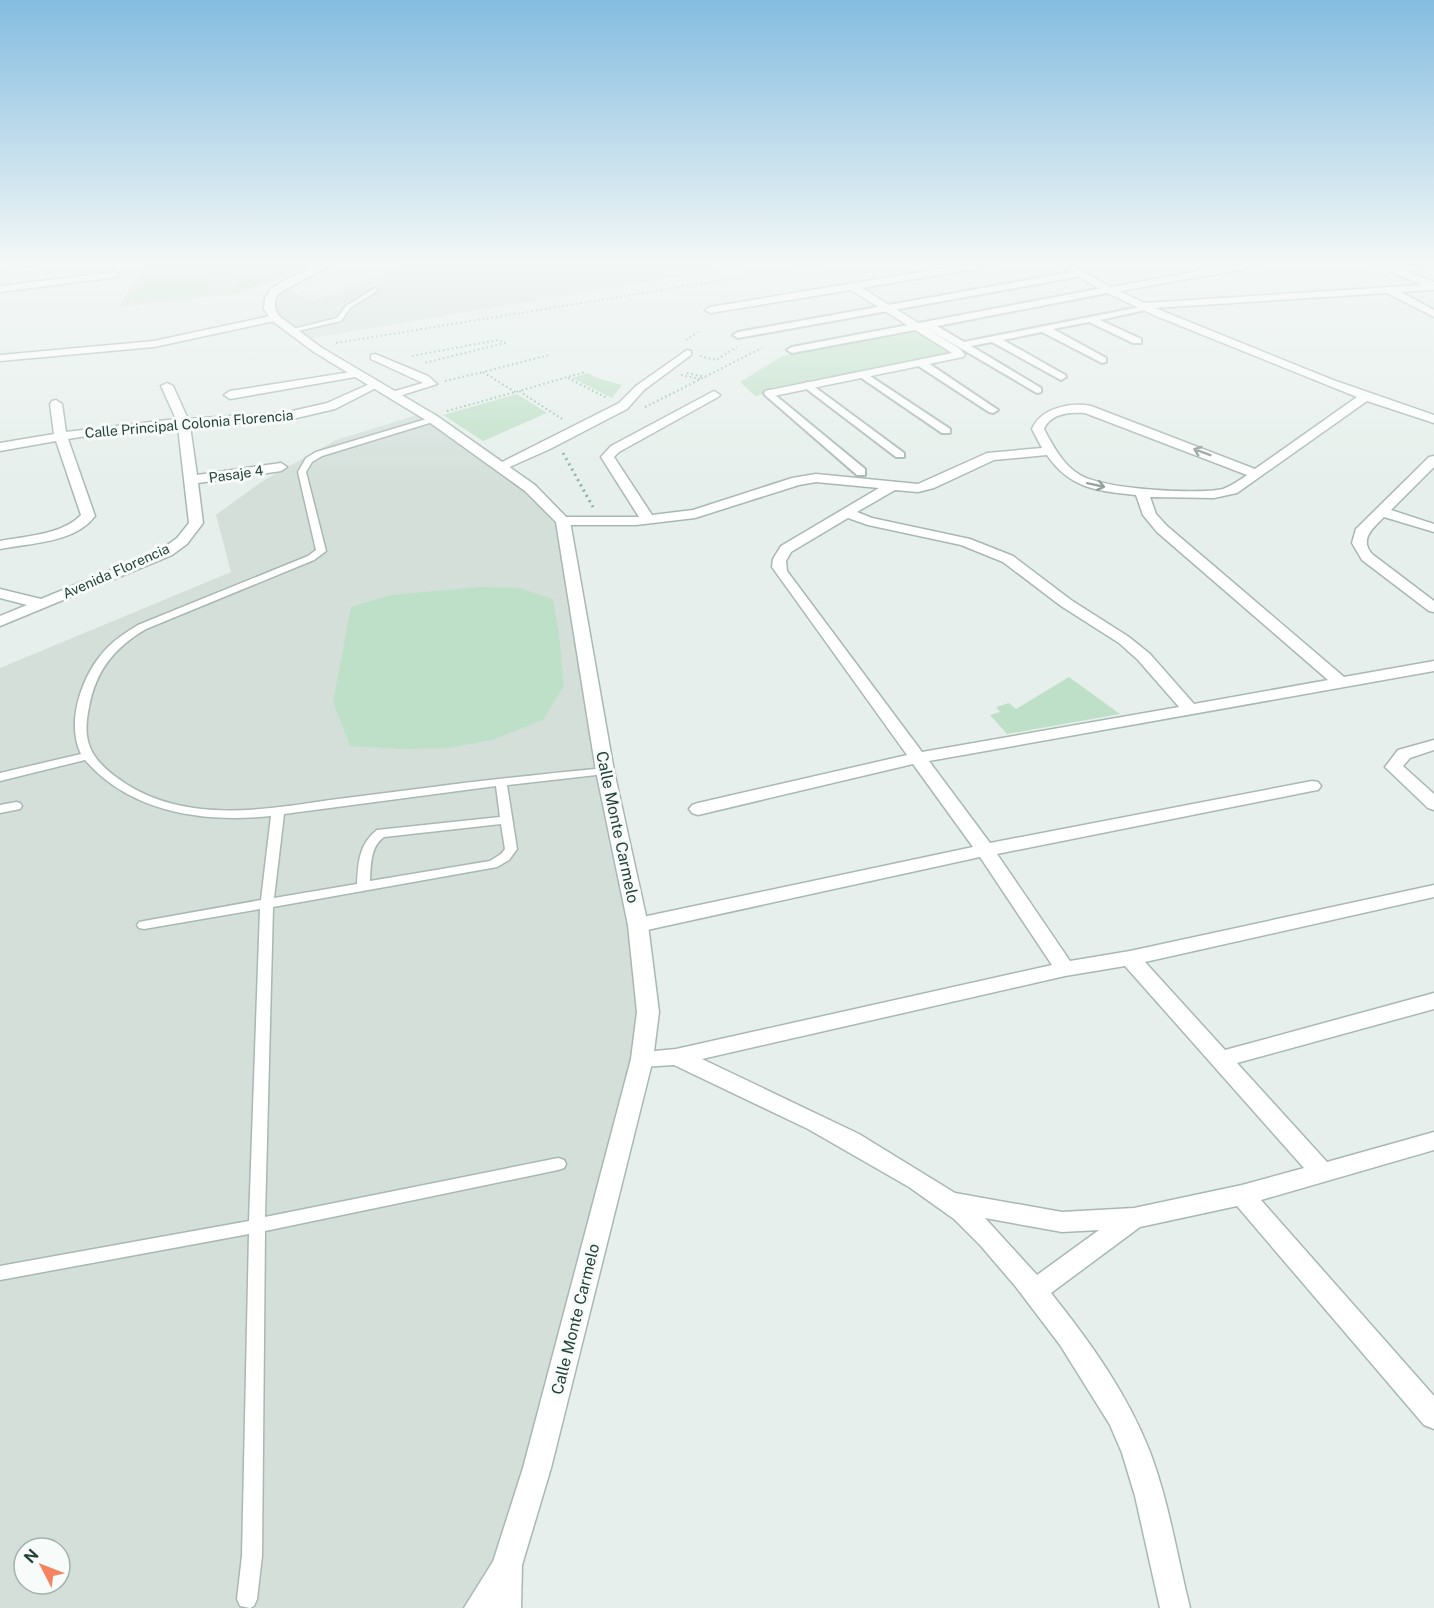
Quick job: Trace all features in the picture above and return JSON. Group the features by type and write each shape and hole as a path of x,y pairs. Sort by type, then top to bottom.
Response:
{"street":[{"path":"0,358 154,344 186,337"},
{"path":"302,337 374,385 433,419 500,466 530,488 563,521 648,520 695,514 797,481 831,479 890,487 918,488 991,456 1052,451"},
{"path":"740,339 749,337"},
{"path":"792,350 863,337"},
{"path":"769,393 954,357 959,353 938,337"},
{"path":"947,337 1037,390"},
{"path":"963,345 1003,337"},
{"path":"1060,337 1102,360"},
{"path":"1129,337 1137,341"},
{"path":"1215,337 1365,397 1434,419"},
{"path":"994,339 1061,377"},
{"path":"500,466 546,446 623,406 640,388 687,353"},
{"path":"380,359 424,378 431,384"},
{"path":"921,363 993,410"},
{"path":"230,395 357,374"},
{"path":"864,375 946,431"},
{"path":"392,395 431,384"},
{"name":"Calle Principal Colonia Florencia","path":"0,447 61,436 184,423 288,416 331,406 374,385"},
{"path":"808,385 900,455"},
{"name":"Avenida Florencia","path":"0,593 42,604 147,561 182,541 196,522 184,423 167,386"},
{"path":"769,393 861,472"},
{"path":"648,520 607,457 615,449 714,394"},
{"path":"1256,474 1087,409 1061,411 1039,424 1038,429 1052,451 1080,482 1101,487 1141,491 1188,495 1218,494 1231,490 1256,474 1365,397"},
{"path":"0,545 67,530 79,526 88,516 61,436 56,404"},
{"path":"1434,460 1361,532 1359,540 1361,551 1434,608"},
{"name":"Pasaje 4","path":"191,480 281,467"},
{"path":"890,487 786,549 780,556 778,564 780,571 985,850 1065,969"},
{"path":"1141,491 1150,515 1162,529 1341,682"},
{"path":"845,512 868,521 965,542 1008,559 1066,603 1137,651 1190,709"},
{"path":"1383,512 1434,528"},
{"name":"Calle Monte Carmelo","path":"507,1565 537,1468 642,1059 648,1012 638,925 605,771 563,521"},
{"path":"0,621 42,604"},
{"path":"698,809 918,758 1434,666"},
{"path":"1434,745 1404,754 1394,767 1434,804"},
{"path":"638,925 985,850 1312,786"},
{"path":"642,1059 676,1057 1065,969 1130,958 1434,891"},
{"path":"1130,958 1322,1172"},
{"path":"1221,1059 1434,1002"},
{"path":"676,1057 889,1163 950,1202 996,1244 1087,1359 1128,1433 1144,1482 1174,1608"},
{"path":"950,1202 1062,1222 1134,1218 1242,1195 1434,1142"},
{"path":"1242,1195 1434,1416"},
{"path":"1034,1291 1134,1218"},
{"path":"479,1608 507,1565"},
{"path":"506,1608 507,1565"}],"lane":[{"path":"433,419 328,450 309,460 302,472 321,551 142,627 121,639 107,651 88,688 83,707 82,744 88,756 97,766 125,788 158,804 176,810 203,814 278,811 605,771"},
{"path":"0,777 88,756"},
{"path":"144,925 493,864 505,857 511,849 501,782"},
{"path":"0,809 16,806"},
{"path":"247,1599 252,1556 257,1226 267,902 278,811"},
{"path":"363,887 367,846 372,839 381,834 507,820"},
{"path":"0,1273 257,1226 558,1164"}],"path":[{"path":"315,347 376,337"},
{"path":"687,353 716,360 740,339"},
{"path":"380,359 498,340 505,343 415,365"},
{"path":"638,410 762,348"},
{"path":"431,384 549,355"},
{"path":"678,371 705,377"},
{"path":"483,372 578,430"},
{"path":"446,411 585,372"},
{"path":"568,377 623,406"},
{"path":"546,446 565,454 594,509"}],"shaded area":[{"path":"423,413 530,488 563,521 648,1012 586,1276 479,1608 0,1608 0,668 231,572 216,515 261,482 336,440"}],"green space":[{"path":"890,337 934,337 959,353 946,359 755,396 740,382 782,356"},
{"path":"588,373 622,385 612,398 572,378"},
{"path":"517,394 547,413 483,441 443,415"},
{"path":"479,587 520,588 553,599 564,686 543,720 492,740 448,748 400,749 350,746 333,702 351,607 390,595"},
{"path":"1069,677 1120,714 1007,734 990,715 1000,712 996,707 1009,703 1016,709"}]}
